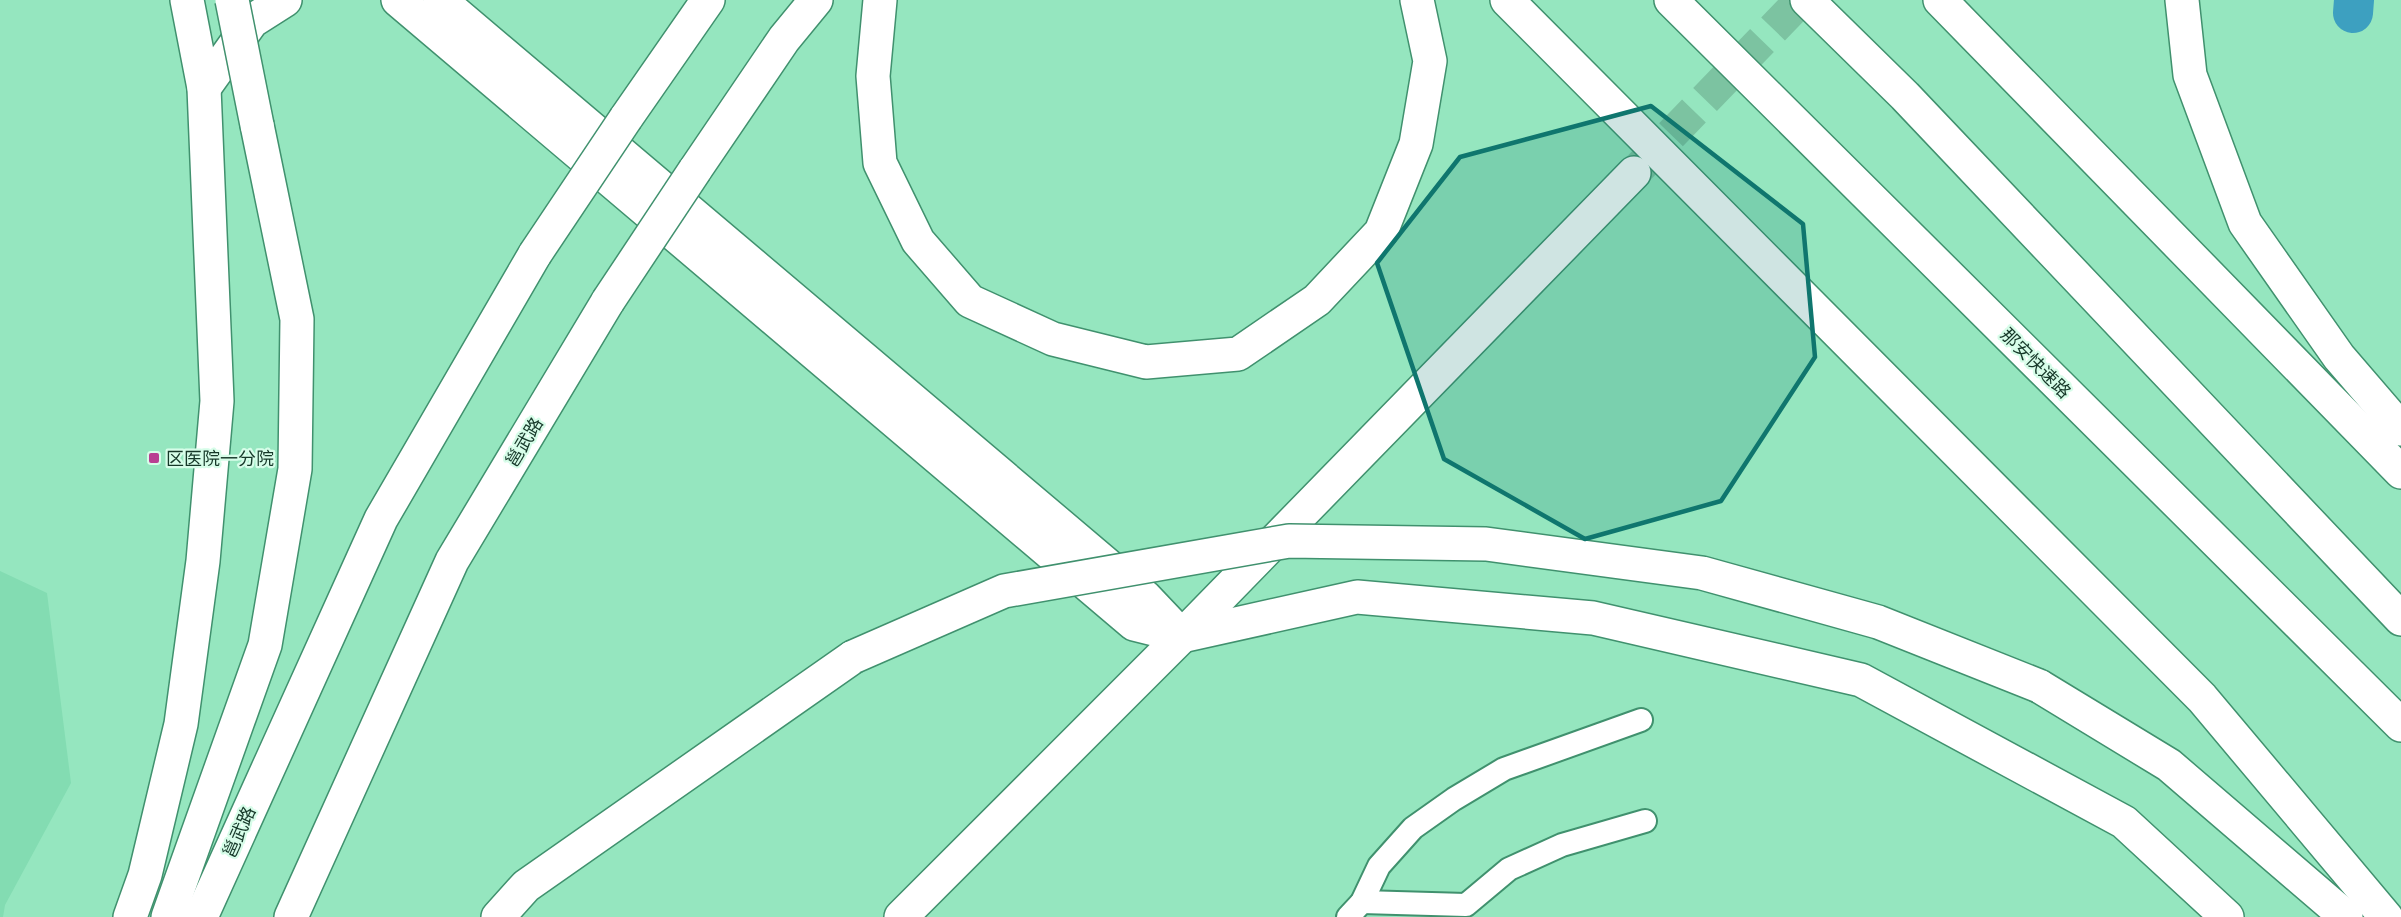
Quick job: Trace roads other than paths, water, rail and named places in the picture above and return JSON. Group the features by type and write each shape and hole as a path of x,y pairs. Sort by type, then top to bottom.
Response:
{"main road":[{"path":"130,917 145,875 181,724 204,549 217,401 204,88 187,0"},
{"path":"168,917 265,645 295,469 297,319 232,0"},
{"path":"204,88 252,21 285,0"},
{"path":"398,0 1134,624 1182,636 1357,597 1593,618 1861,680 2124,822 2227,917"},
{"path":"440,0 1145,597 1182,636"},
{"name":"邕武路","path":"201,917 381,519 535,254 708,0"},
{"name":"邕武路","path":"291,917 452,561 608,301 783,39 816,0"},
{"path":"880,0 873,76 880,163 918,241 970,301 1053,339 1146,362 1238,354 1317,300 1381,232 1416,144 1430,61 1417,0"},
{"path":"1507,0 2202,698 2386,917"},
{"name":"那安快速路","path":"1671,0 2401,725"},
{"path":"1807,0 1905,96 2401,619"},
{"path":"1940,0 2401,472"},
{"path":"2182,0 2190,75 2245,223 2339,357 2401,429"},
{"path":"901,917 1182,636 1634,173"},
{"path":"498,917 526,886 853,657 1004,591 1289,541 1486,544 1702,573 1878,622 2038,686 2169,765 2346,917"}],"lane":[{"path":"1355,909 1378,866 1413,828 1454,799 1504,769 1641,720"},
{"path":"1355,909 1466,905 1509,868 1562,845 1645,821"}],"waterway":[{"path":"2353,13 2354,0"}],"tunnel":[{"path":"1637,170 1801,0"}],"place":[{"name":"区医院一分院","path":"154,458"}]}
